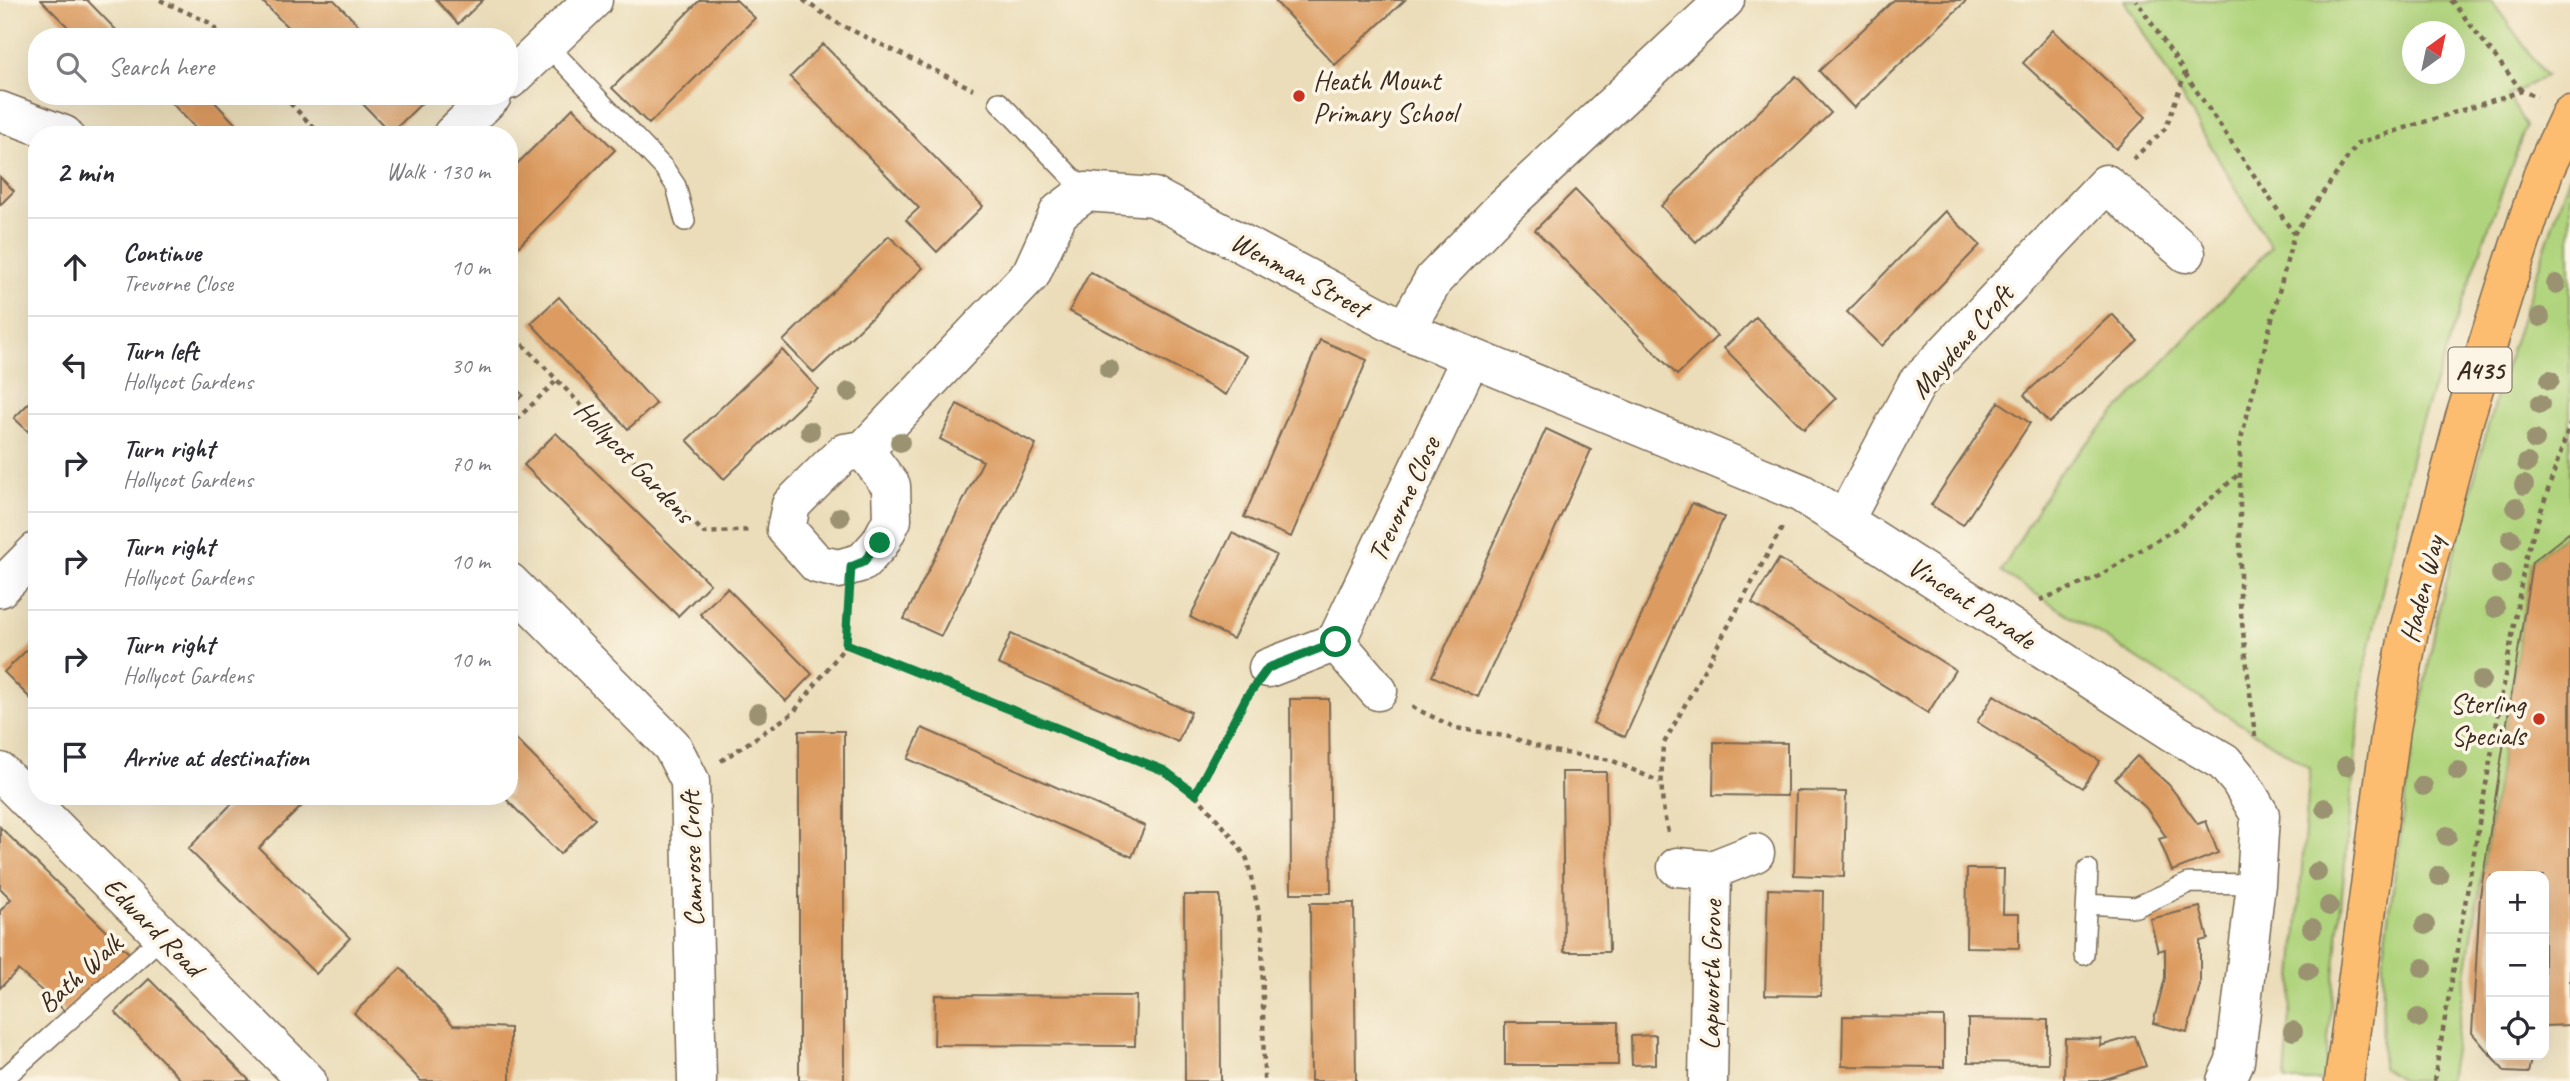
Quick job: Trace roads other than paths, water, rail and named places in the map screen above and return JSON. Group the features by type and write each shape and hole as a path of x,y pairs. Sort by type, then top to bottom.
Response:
{"highway":[{"name":"Haden Way","path":"2344,1081 2391,729 2409,630 2465,417 2544,171 2558,108"}],"street":[{"path":"518,71 593,0"},
{"path":"1405,330 1434,279 1504,207 1725,0"},
{"path":"461,126 483,105"},
{"path":"0,111 40,126"},
{"name":"Maydene Croft","path":"1844,519 1917,383 2106,184 2186,253"},
{"path":"864,450 891,486 892,520 880,543 863,562 838,569 817,564 786,529 791,505 844,453 864,450 1031,274 1059,212 1086,192"},
{"name":"Wenman Street","path":"1086,192 1154,197 1405,330"},
{"name":"Vincent Parade","path":"1405,330 1801,493 2224,762 2240,781 2260,815 2256,884 2235,1061 2227,1081"},
{"name":"Trevorne Close","path":"1336,642 1471,357"},
{"path":"0,588 28,560"},
{"name":"Camrose Croft","path":"518,591 672,746 690,781 697,1081"},
{"path":"1268,668 1336,642 1378,691"},
{"name":"Edward Road","path":"0,772 28,800"},
{"name":"Edward Road","path":"33,805 307,1081"},
{"name":"Lapworth Grove","path":"1708,1081 1695,868 1755,853"}],"lane":[{"path":"547,44 664,168 676,186 685,221"},
{"path":"999,102 1086,192"},
{"path":"2084,955 2088,869"},
{"path":"2087,904 2136,907 2189,883 2256,884"},
{"name":"Bath Walk","path":"1,1081 164,935"}],"place":[{"name":"Heath Mount Primary School","path":"1299,96"},
{"name":"Sterling Specials","path":"2539,719"}]}
